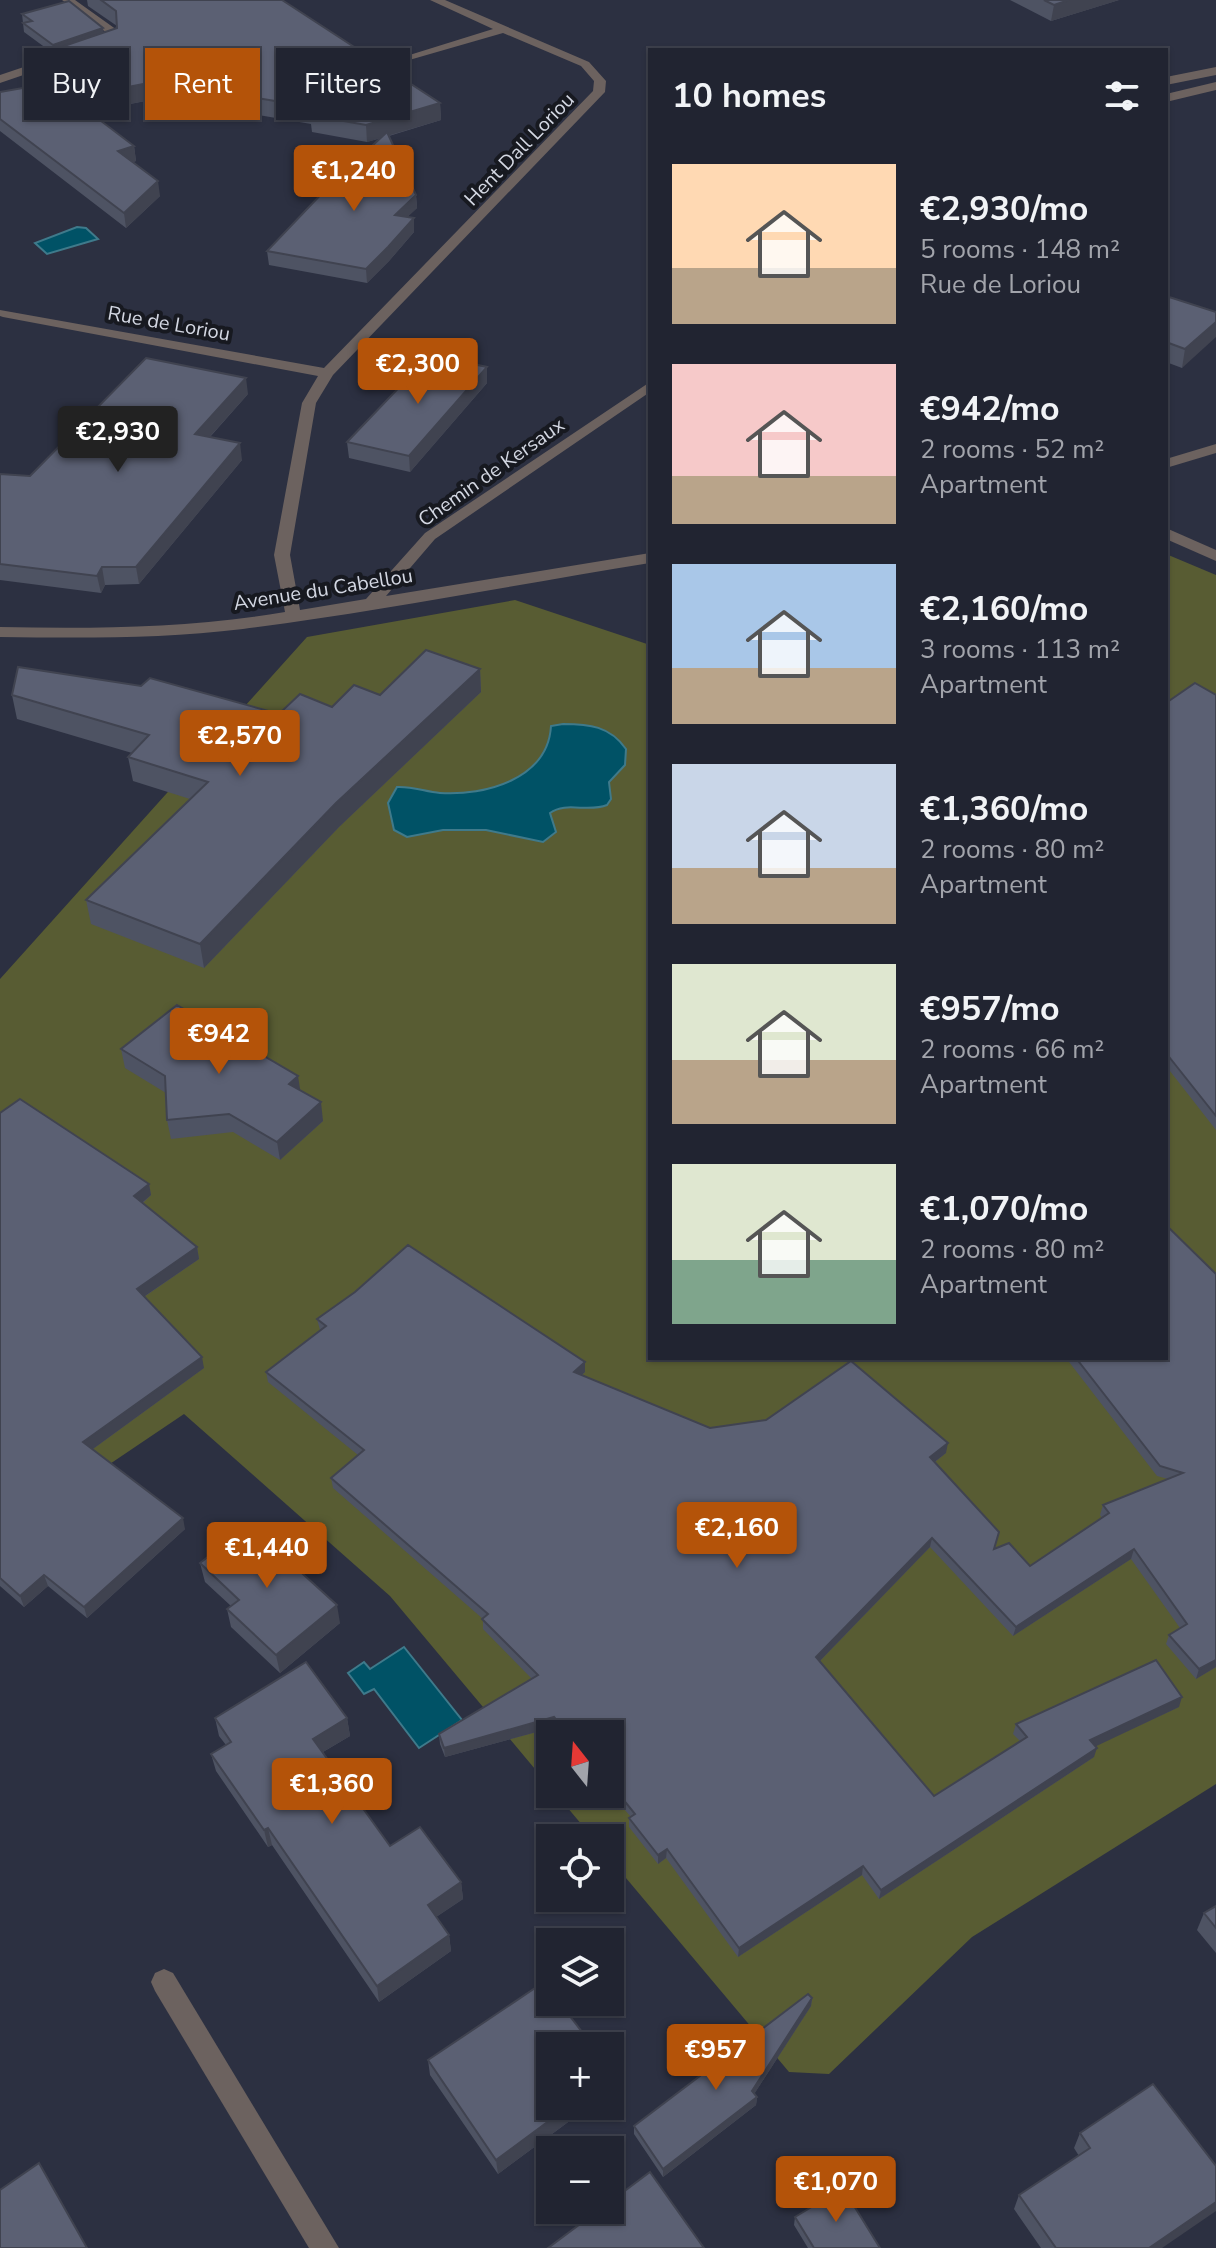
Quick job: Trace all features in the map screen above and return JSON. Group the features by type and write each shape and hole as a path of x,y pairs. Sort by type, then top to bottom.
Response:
{"street":[{"path":"0,79 113,41 113,32 68,0"},
{"name":"Hent Dall Loriou","path":"327,373 599,92 600,81 585,64 436,0"},
{"path":"410,58 504,29"},
{"path":"1168,81 1216,71"},
{"path":"1168,98 1216,86"},
{"name":"Rue de Loriou","path":"3,313 327,373"},
{"path":"294,618 282,555 309,403 327,373"},
{"name":"Chemin de Kersaux","path":"369,606 430,536 648,387"},
{"path":"1168,463 1216,448"},
{"path":"1168,534 1216,556"},
{"name":"Avenue du Cabellou","path":"0,632 112,634 294,618 648,558"},
{"path":"164,1982 325,2248"}],"green space":[{"path":"1168,555 1216,575 1216,1784 972,1937 829,2074 789,2072 624,1876 624,1824 581,1824 568,1808 624,1808 624,1720 536,1720 536,1770 390,1596 184,1414 0,1538 0,979 307,637 515,600 648,644 648,1360 1168,1360"}],"water":[{"path":"77,227 86,228 98,239 47,254 35,243"},
{"path":"563,724 606,731 626,749 625,765 609,782 611,799 607,805 563,808 550,813 556,832 543,842 486,830 443,830 407,837 394,830 388,803 397,787 458,793 494,787 526,771 539,759 551,726"},
{"path":"404,1647 462,1720 419,1748 374,1689 364,1694 348,1673 364,1662 370,1669"}],"building":[{"path":"101,0 282,0 356,48 276,48 276,101 260,98 260,48 145,48 145,84 129,87 129,48 64,46 117,28 116,11"},
{"path":"1044,0 1069,0 1054,5"},
{"path":"69,1 103,28 53,45 23,23 32,21 22,14"},
{"path":"410,83 440,103 410,112"},
{"path":"24,88 24,120 100,120 134,146 118,151 158,181 124,213 0,119 0,92"},
{"path":"338,120 383,120 366,125"},
{"path":"387,132 416,195 395,215 414,218 366,269 267,251 328,187"},
{"path":"1168,297 1216,312 1216,322 1185,349 1168,343"},
{"path":"430,355 487,367 409,456 347,442"},
{"path":"146,358 246,378 195,434 240,443 136,567 102,567 97,576 0,564 0,474 30,476"},
{"path":"426,650 480,669 336,803 200,944 86,900 208,782 128,757 149,735 12,695 18,667 141,686 150,678 279,714 300,694 332,707 354,685 380,695"},
{"path":"1195,683 1216,695 1216,1116 1168,1056 1168,702"},
{"path":"177,1005 298,1076 289,1084 321,1102 277,1142 229,1114 167,1120 165,1076 121,1049"},
{"path":"20,1099 149,1184 134,1196 197,1247 137,1289 202,1357 83,1442 183,1518 84,1607 44,1575 20,1596 0,1578 0,1113"},
{"path":"1168,1227 1216,1274 1216,1660 1199,1669 1169,1635 1187,1624 1134,1549 1016,1627 932,1538 816,1657 934,1796 1027,1737 1016,1724 1156,1660 1182,1697 1090,1740 1097,1748 881,1890 863,1866 739,1948 667,1849 658,1855 629,1818 635,1814 624,1800 624,1720 556,1720 554,1717 444,1748 439,1734 538,1675 482,1619 488,1614 331,1478 364,1450 266,1372 326,1326 317,1319 355,1292 408,1245 585,1362 574,1372 710,1428 766,1420 851,1361 948,1443 930,1457 999,1532 994,1549 1009,1543 1030,1566 1109,1513 1103,1505 1183,1473 1160,1466 1078,1360 1168,1360"},
{"path":"249,1525 337,1605 276,1655 227,1609 239,1600 200,1563"},
{"path":"306,1662 347,1718 313,1739 390,1846 420,1827 461,1882 428,1905 449,1935 377,1986 268,1828 264,1830 211,1754 231,1742 215,1718"},
{"path":"1216,1906 1216,1928 1204,1913"},
{"path":"536,1987 536,2016 570,2016 582,2032 536,2032 536,2120 550,2120 496,2160 428,2060"},
{"path":"808,1994 812,1998 752,2091 757,2097 663,2169 634,2126"},
{"path":"1153,2084 1216,2166 1216,2202 1149,2248 1056,2248 1019,2195 1090,2148 1080,2133"},
{"path":"39,2163 87,2248 0,2248 0,2190"},
{"path":"650,2172 704,2248 548,2248 580,2224 624,2224 624,2192"},
{"path":"843,2188 880,2248 814,2248 795,2217"}]}
